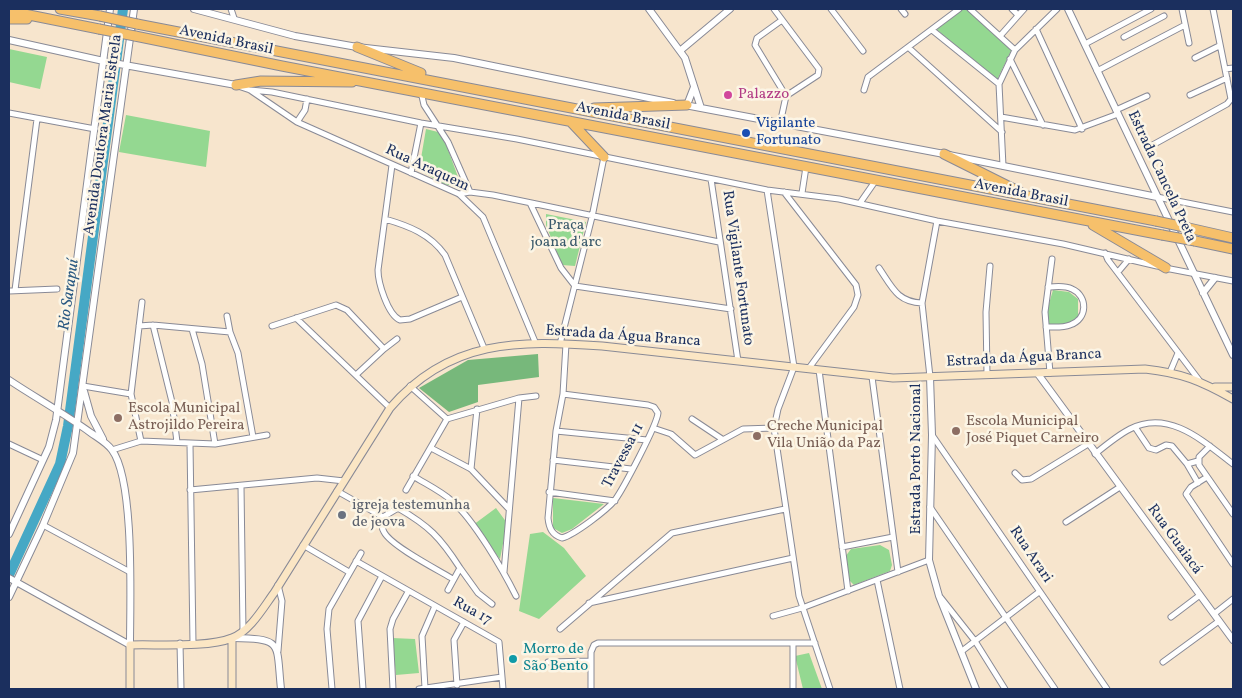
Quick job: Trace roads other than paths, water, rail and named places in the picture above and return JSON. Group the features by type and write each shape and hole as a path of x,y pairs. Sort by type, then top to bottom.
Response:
{"highway":[{"name":"Avenida Brasil","path":"60,9 1029,196 1233,238"},
{"name":"Avenida Brasil","path":"9,11 282,66 421,91 1086,222 1233,249"},
{"path":"9,19 50,19"},
{"path":"357,47 394,64 454,85"},
{"path":"236,85 261,80 328,83 365,81"},
{"path":"566,106 636,108 686,105"},
{"path":"570,121 604,157"},
{"path":"944,154 1029,196"},
{"path":"1086,222 1166,268"}],"main road":[{"name":"Estrada da Água Branca","path":"130,645 193,643 232,638 243,630 258,616 390,408 410,386 447,362 484,348 563,344 809,368 872,378 1038,374 1129,368 1170,372 1199,380 1233,398"},
{"name":"Estrada da Água Branca","path":"1210,386 1233,388"},
{"path":"1233,388 1233,398"},
{"path":"232,638 232,689"},
{"path":"130,645 130,689"}],"street":[{"name":"Avenida Doutora Maria Estrela","path":"9,534 43,460 60,412 102,69 106,62 110,9"},
{"name":"Avenida Doutora Maria Estrela","path":"9,597 12,580 43,525 69,466 83,386 125,77 123,65 134,9"},
{"name":"Avenida Brasil","path":"194,9 217,11 295,36 357,47 454,58 780,124 944,154 1233,212"},
{"path":"231,9 234,18"},
{"path":"649,9 681,50 701,108"},
{"path":"681,50 730,9"},
{"path":"774,9 819,69 818,75 786,96"},
{"path":"831,9 863,51"},
{"path":"864,90 868,77 909,48 958,9"},
{"path":"970,9 1014,50"},
{"path":"1012,9 1018,15"},
{"path":"1000,36 1024,9"},
{"path":"1004,166 999,84 1014,50 1057,9"},
{"name":"Estrada Cancela Preta","path":"1068,9 1233,355"},
{"path":"1085,44 1151,9"},
{"path":"1182,9 1189,43"},
{"path":"1148,147 1227,104 1231,96 1219,46 1213,9"},
{"path":"1124,37 1164,16"},
{"path":"1135,17 1140,28"},
{"path":"780,124 786,96 755,45 757,38 782,20"},
{"path":"1097,71 1185,25"},
{"path":"1036,29 1082,129"},
{"path":"932,30 999,84"},
{"path":"9,40 106,62 236,85"},
{"path":"1195,58 1219,46"},
{"path":"909,48 1002,132"},
{"path":"95,59 102,69"},
{"path":"1010,59 1043,125"},
{"path":"125,77 140,68"},
{"path":"1225,70 1233,68"},
{"path":"1190,95 1226,78"},
{"name":"Rua Araquem","path":"236,85 250,90 297,122 460,194 474,206 483,218 536,344"},
{"path":"686,105 694,87"},
{"path":"250,90 272,92 421,123 517,139 767,190 802,193 860,204 937,221 1105,253 1166,268 1233,281"},
{"path":"421,91 424,105 439,126 470,192"},
{"path":"1001,117 1069,130 1082,129 1147,96"},
{"path":"297,122 305,110 307,99"},
{"path":"9,113 95,129"},
{"path":"15,290 37,119"},
{"path":"411,173 421,123"},
{"path":"604,157 563,344 563,394 556,431 550,492 615,501"},
{"path":"392,165 378,277 384,296 397,319 410,319 462,297"},
{"path":"802,193 806,167"},
{"name":"Rua Vigilante Fortunato","path":"711,179 738,361"},
{"path":"860,204 876,180"},
{"path":"767,190 794,367 778,409 774,428 785,510 802,608 830,689"},
{"path":"460,194 470,192 530,203 719,242"},
{"path":"784,192 858,290 854,307 809,368"},
{"path":"530,203 561,268 575,286 731,309"},
{"path":"385,219 422,233 439,247 445,255 484,348"},
{"name":"Estrada Porto Nacional","path":"937,221 922,303 930,378 932,435 929,560 940,596 976,689"},
{"path":"1105,253 1108,260 1199,380"},
{"path":"1118,272 1129,259"},
{"path":"1050,373 1046,327 1048,287 1052,260"},
{"path":"987,375 986,312 990,266"},
{"path":"879,268 902,299 922,303"},
{"path":"1203,293 1215,278"},
{"path":"1046,327 1070,326 1082,318 1085,305 1083,298 1070,288 1048,287"},
{"path":"9,291 57,289"},
{"path":"141,441 131,394 142,302"},
{"path":"272,326 330,307 341,306 384,349"},
{"path":"227,316 230,332 238,353 253,437"},
{"path":"296,318 357,374 390,408"},
{"path":"139,326 154,325 230,332"},
{"path":"154,325 171,394 177,442"},
{"path":"192,329 202,364 214,444"},
{"path":"357,374 396,340"},
{"path":"1170,372 1178,353"},
{"path":"819,370 848,591"},
{"name":"Rua Guaiacá","path":"1038,374 1233,640"},
{"path":"872,378 898,572"},
{"path":"9,382 76,422 104,443 112,450 121,469 125,487 130,572 130,645 12,580"},
{"path":"104,443 91,416 83,386 131,394"},
{"path":"410,386 447,419"},
{"name":"Travessa 11","path":"550,492 548,518 550,530 555,536 567,536 615,501 653,428 658,413 654,407 563,394"},
{"path":"406,490 447,419 476,409 519,398 536,396"},
{"path":"504,572 508,508 519,398"},
{"path":"471,468 476,409"},
{"path":"692,420 722,439"},
{"path":"1095,454 1135,427 1150,422 1172,424 1184,429 1233,464"},
{"path":"1135,427 1149,448 1156,450 1166,445 1172,446 1198,483"},
{"path":"653,428 671,434 695,455 703,453 722,439 743,429 774,428"},
{"path":"556,431 647,440"},
{"path":"112,450 141,441 214,444 267,435"},
{"name":"Rua Arari","path":"932,435 1107,689"},
{"path":"9,444 43,460"},
{"path":"190,444 193,643"},
{"path":"1015,473 1022,480 1031,479 1088,444"},
{"path":"1186,464 1198,460 1210,446"},
{"path":"431,448 471,468 508,508"},
{"path":"553,460 632,469"},
{"path":"1198,460 1207,477 1233,514"},
{"path":"413,476 453,501 504,572 516,596"},
{"path":"1207,477 1186,494 1233,564"},
{"path":"190,490 317,478 344,481"},
{"path":"241,486 243,630"},
{"path":"1066,522 1120,487"},
{"path":"337,491 383,517"},
{"path":"930,507 1055,689"},
{"path":"453,578 408,552 384,534 381,526 383,517 398,508 430,527 478,593 492,604"},
{"path":"560,629 672,533 785,510"},
{"path":"43,525 130,572"},
{"path":"842,547 893,537"},
{"path":"303,545 349,572"},
{"path":"332,689 327,619 334,597 361,553"},
{"path":"589,603 793,558"},
{"path":"773,616 802,608 929,560"},
{"name":"Rua 17","path":"356,562 498,642 502,678"},
{"path":"448,590 460,568"},
{"path":"363,689 358,621 360,613 382,576"},
{"path":"877,580 900,689"},
{"path":"278,585 282,601 278,651 281,689"},
{"path":"393,689 390,629 392,619 408,592"},
{"path":"962,651 1039,592"},
{"path":"1171,617 1200,595"},
{"path":"940,596 974,641 1006,689"},
{"path":"1214,614 1233,599"},
{"path":"435,606 422,636 422,689 502,678 503,689"},
{"path":"1163,662 1219,621"},
{"path":"457,684 454,640 464,622"},
{"path":"232,638 263,639 270,641 278,651"},
{"path":"591,689 592,647 603,642 815,643"},
{"path":"180,643 181,689"},
{"path":"793,644 793,689"},
{"path":"548,662 591,661"}],"waterway":[{"name":"Rio Sarapuí","path":"9,575 60,464 68,426 123,9"}],"place":[{"name":"Palazzo","path":"728,95"},
{"name":"Vigilante Fortunato","path":"746,133"},
{"name":"Escola Municipal Astrojildo Pereira","path":"118,418"},
{"name":"Escola Municipal José Piquet Carneiro","path":"956,431"},
{"name":"Creche Municipal Vila União da Paz","path":"757,436"},
{"name":"igreja testemunha de jeova","path":"342,515"},
{"name":"Morro de São Bento","path":"513,659"}],"park label":[{"name":"Praça joana d'arc","path":"566,234"}]}
